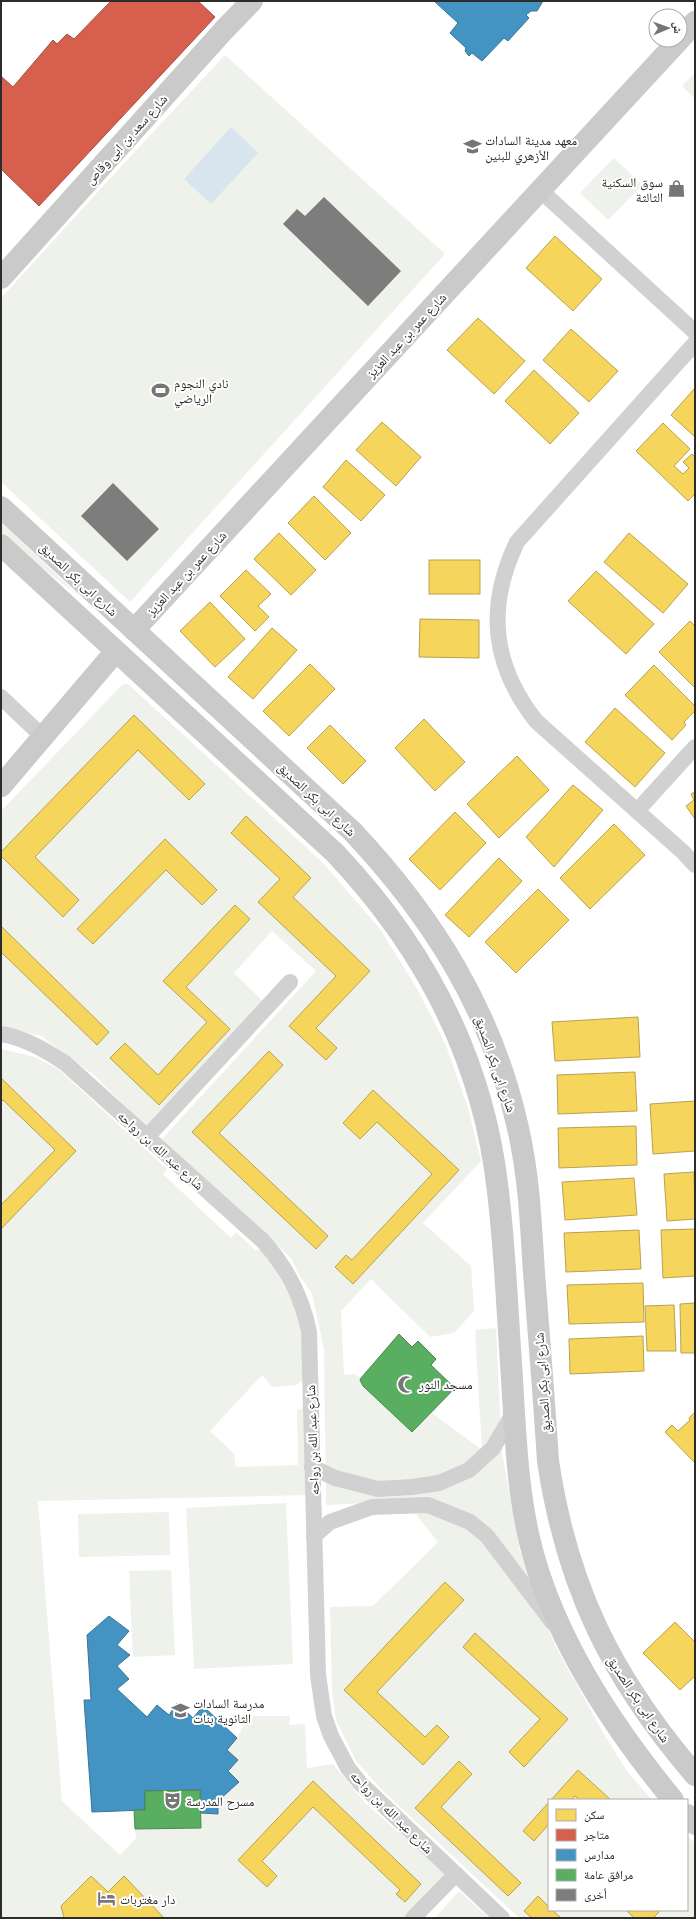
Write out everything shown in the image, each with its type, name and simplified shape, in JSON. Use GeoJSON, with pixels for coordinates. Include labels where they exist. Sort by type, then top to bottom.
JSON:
{"type":"FeatureCollection","features":[{"type":"Feature","properties":{"kind":"main road","name":"شارع سعد بن ابى وقاص"},"geometry":{"type":"LineString","coordinates":[[1,278],[252,1]]}},
{"type":"Feature","properties":{"kind":"main road","name":"شارع عمر بن عبد العزيز"},"geometry":{"type":"LineString","coordinates":[[688,29],[695,22]]}},
{"type":"Feature","properties":{"kind":"main road","name":"شارع عمر بن عبد العزيز"},"geometry":{"type":"LineString","coordinates":[[134,630],[671,48]]}},
{"type":"Feature","properties":{"kind":"main road","name":"شارع ابى بكر الصديق"},"geometry":{"type":"LineString","coordinates":[[1,507],[352,831],[382,862],[409,895],[434,930],[456,967],[487,1032],[507,1086],[518,1127],[526,1170],[531,1212],[548,1461],[554,1497],[568,1554],[589,1612],[619,1672],[658,1730],[695,1775]]}},
{"type":"Feature","properties":{"kind":"main road","name":"شارع ابى بكر الصديق"},"geometry":{"type":"LineString","coordinates":[[1,545],[335,853],[359,878],[386,911],[419,959],[450,1017],[473,1078],[484,1116],[496,1180],[500,1216],[519,1475],[529,1540],[549,1601],[571,1646],[612,1718],[630,1746],[672,1799]]}},
{"type":"Feature","properties":{"kind":"main road"},"geometry":{"type":"LineString","coordinates":[[27,569],[45,547]]}},
{"type":"Feature","properties":{"kind":"main road"},"geometry":{"type":"LineString","coordinates":[[1,786],[116,651]]}},
{"type":"Feature","properties":{"kind":"main road"},"geometry":{"type":"LineString","coordinates":[[359,878],[382,862]]}},
{"type":"Feature","properties":{"kind":"main road"},"geometry":{"type":"LineString","coordinates":[[500,1216],[531,1212]]}},
{"type":"Feature","properties":{"kind":"main road"},"geometry":{"type":"LineString","coordinates":[[688,1816],[695,1824]]}},
{"type":"Feature","properties":{"kind":"street"},"geometry":{"type":"LineString","coordinates":[[540,190],[695,332]]}},
{"type":"Feature","properties":{"kind":"street"},"geometry":{"type":"LineString","coordinates":[[695,343],[516,542],[508,562],[498,603],[497,624],[503,659],[512,686],[536,721],[695,865]]}},
{"type":"Feature","properties":{"kind":"street"},"geometry":{"type":"LineString","coordinates":[[1,697],[43,737]]}},
{"type":"Feature","properties":{"kind":"street"},"geometry":{"type":"LineString","coordinates":[[637,811],[695,747]]}},
{"type":"Feature","properties":{"kind":"street"},"geometry":{"type":"LineString","coordinates":[[147,1137],[290,982]]}},
{"type":"Feature","properties":{"kind":"street","name":"شارع عبد الله بن رواحه"},"geometry":{"type":"LineString","coordinates":[[1,1034],[39,1046],[65,1063],[263,1241],[274,1253],[292,1280],[301,1302],[308,1332],[320,1696],[331,1736],[339,1753],[360,1783],[502,1918]]}},
{"type":"Feature","properties":{"kind":"street"},"geometry":{"type":"LineString","coordinates":[[312,1467],[335,1478],[378,1489],[439,1483],[469,1470],[493,1448],[514,1412]]}},
{"type":"Feature","properties":{"kind":"street"},"geometry":{"type":"LineString","coordinates":[[314,1536],[330,1522],[372,1507],[428,1505],[470,1522],[487,1536],[571,1646]]}},
{"type":"Feature","properties":{"kind":"street"},"geometry":{"type":"LineString","coordinates":[[413,1918],[456,1874]]}},
{"type":"Feature","properties":{"kind":"shaded area","name":"نادي النجوم الرياضي"},"geometry":{"type":"Polygon","coordinates":[[[225,55],[445,254],[130,602],[1,482],[1,298],[225,55]]]}},
{"type":"Feature","properties":{"kind":"shaded area"},"geometry":{"type":"Polygon","coordinates":[[[695,73],[695,99],[682,86],[695,73]]]}},
{"type":"Feature","properties":{"kind":"shaded area"},"geometry":{"type":"Polygon","coordinates":[[[231,127],[258,153],[211,204],[184,179],[231,127]]]}},
{"type":"Feature","properties":{"kind":"shaded area"},"geometry":{"type":"Polygon","coordinates":[[[614,158],[642,185],[608,220],[580,193],[614,158]]]}},
{"type":"Feature","properties":{"kind":"shaded area"},"geometry":{"type":"Polygon","coordinates":[[[1,522],[80,597],[32,560],[1,532],[1,522]]]}},
{"type":"Feature","properties":{"kind":"shaded area"},"geometry":{"type":"Polygon","coordinates":[[[123,684],[128,684],[322,862],[380,929],[416,987],[445,1043],[468,1108],[481,1161],[423,1223],[471,1266],[474,1311],[454,1333],[430,1337],[371,1279],[341,1311],[344,1375],[354,1374],[361,1378],[363,1386],[412,1432],[432,1413],[482,1450],[475,1330],[496,1328],[502,1452],[520,1551],[539,1608],[557,1649],[604,1734],[627,1771],[651,1799],[548,1799],[548,1911],[688,1911],[688,1837],[695,1843],[695,1918],[519,1918],[381,1789],[356,1761],[336,1720],[332,1691],[330,1607],[373,1606],[438,1542],[417,1516],[416,1501],[326,1505],[324,1349],[312,1294],[300,1276],[291,1258],[161,1140],[316,971],[272,931],[234,973],[266,1004],[150,1131],[94,1075],[41,1036],[1,1026],[1,811],[123,684]]]}},
{"type":"Feature","properties":{"kind":"shaded area"},"geometry":{"type":"Polygon","coordinates":[[[1,1049],[35,1057],[58,1069],[167,1169],[163,1174],[231,1238],[236,1232],[255,1250],[269,1248],[280,1279],[293,1301],[298,1317],[307,1378],[296,1385],[272,1387],[262,1375],[210,1431],[234,1454],[236,1467],[298,1465],[297,1410],[304,1408],[309,1495],[38,1501],[62,1801],[120,1855],[136,1838],[135,1829],[201,1828],[201,1813],[218,1814],[218,1801],[239,1782],[228,1771],[238,1760],[227,1750],[237,1738],[249,1716],[290,1716],[289,1725],[305,1724],[307,1768],[333,1764],[366,1804],[447,1874],[407,1918],[1,1918],[1,1049]]]}},
{"type":"Feature","properties":{"kind":"shaded area"},"geometry":{"type":"Polygon","coordinates":[[[286,1503],[293,1664],[194,1669],[186,1508],[286,1503]]]}},
{"type":"Feature","properties":{"kind":"shaded area"},"geometry":{"type":"Polygon","coordinates":[[[169,1512],[170,1555],[79,1557],[78,1514],[169,1512]]]}},
{"type":"Feature","properties":{"kind":"shaded area"},"geometry":{"type":"Polygon","coordinates":[[[171,1570],[175,1655],[133,1657],[129,1571],[171,1570]]]}},
{"type":"Feature","properties":{"kind":"shaded area"},"geometry":{"type":"Polygon","coordinates":[[[459,1891],[489,1918],[435,1918],[459,1891]]]}},
{"type":"Feature","properties":{"kind":"building: سكن"},"geometry":{"type":"Polygon","coordinates":[[[555,236],[602,279],[573,311],[526,268],[555,236]]]}},
{"type":"Feature","properties":{"kind":"building: سكن"},"geometry":{"type":"Polygon","coordinates":[[[478,318],[525,361],[494,394],[447,350],[478,318]]]}},
{"type":"Feature","properties":{"kind":"building: سكن"},"geometry":{"type":"Polygon","coordinates":[[[571,329],[618,371],[589,402],[543,360],[571,329]]]}},
{"type":"Feature","properties":{"kind":"building: سكن"},"geometry":{"type":"Polygon","coordinates":[[[534,370],[579,413],[550,444],[505,401],[534,370]]]}},
{"type":"Feature","properties":{"kind":"building: سكن"},"geometry":{"type":"Polygon","coordinates":[[[695,388],[695,437],[671,415],[695,388]]]}},
{"type":"Feature","properties":{"kind":"building: سكن"},"geometry":{"type":"Polygon","coordinates":[[[382,422],[421,457],[396,486],[356,450],[382,422]]]}},
{"type":"Feature","properties":{"kind":"building: سكن"},"geometry":{"type":"Polygon","coordinates":[[[663,423],[690,449],[674,466],[683,474],[689,468],[683,462],[692,454],[695,457],[695,494],[688,501],[636,451],[663,423]]]}},
{"type":"Feature","properties":{"kind":"building: سكن"},"geometry":{"type":"Polygon","coordinates":[[[346,460],[385,495],[361,521],[323,487],[346,460]]]}},
{"type":"Feature","properties":{"kind":"building: سكن"},"geometry":{"type":"Polygon","coordinates":[[[314,496],[351,533],[325,560],[288,523],[314,496]]]}},
{"type":"Feature","properties":{"kind":"building: سكن"},"geometry":{"type":"Polygon","coordinates":[[[279,533],[316,570],[291,595],[254,559],[279,533]]]}},
{"type":"Feature","properties":{"kind":"building: سكن"},"geometry":{"type":"Polygon","coordinates":[[[629,533],[688,584],[663,613],[604,562],[629,533]]]}},
{"type":"Feature","properties":{"kind":"building: سكن"},"geometry":{"type":"Polygon","coordinates":[[[429,560],[480,560],[480,594],[429,594],[429,560]]]}},
{"type":"Feature","properties":{"kind":"building: سكن"},"geometry":{"type":"Polygon","coordinates":[[[246,570],[271,594],[258,606],[269,617],[255,631],[220,596],[246,570]]]}},
{"type":"Feature","properties":{"kind":"building: سكن"},"geometry":{"type":"Polygon","coordinates":[[[596,571],[654,624],[626,654],[568,601],[596,571]]]}},
{"type":"Feature","properties":{"kind":"building: سكن"},"geometry":{"type":"Polygon","coordinates":[[[210,602],[245,639],[215,667],[180,631],[210,602]]]}},
{"type":"Feature","properties":{"kind":"building: سكن"},"geometry":{"type":"Polygon","coordinates":[[[420,619],[479,620],[479,658],[419,657],[420,619]]]}},
{"type":"Feature","properties":{"kind":"building: سكن"},"geometry":{"type":"Polygon","coordinates":[[[690,621],[695,626],[695,688],[659,652],[690,621]]]}},
{"type":"Feature","properties":{"kind":"building: سكن"},"geometry":{"type":"Polygon","coordinates":[[[272,628],[297,650],[253,699],[228,677],[272,628]]]}},
{"type":"Feature","properties":{"kind":"building: سكن"},"geometry":{"type":"Polygon","coordinates":[[[310,664],[335,689],[289,736],[263,711],[310,664]]]}},
{"type":"Feature","properties":{"kind":"building: سكن"},"geometry":{"type":"Polygon","coordinates":[[[654,665],[695,706],[695,711],[684,722],[686,725],[672,740],[625,695],[654,665]]]}},
{"type":"Feature","properties":{"kind":"building: سكن"},"geometry":{"type":"Polygon","coordinates":[[[615,708],[665,753],[635,787],[585,742],[615,708]]]}},
{"type":"Feature","properties":{"kind":"building: سكن"},"geometry":{"type":"Polygon","coordinates":[[[134,715],[205,784],[189,800],[138,750],[35,857],[79,900],[63,917],[1,856],[1,852],[134,715]]]}},
{"type":"Feature","properties":{"kind":"building: سكن"},"geometry":{"type":"Polygon","coordinates":[[[424,719],[465,762],[435,791],[395,748],[424,719]]]}},
{"type":"Feature","properties":{"kind":"building: سكن"},"geometry":{"type":"Polygon","coordinates":[[[330,725],[366,761],[343,784],[307,748],[330,725]]]}},
{"type":"Feature","properties":{"kind":"building: سكن"},"geometry":{"type":"Polygon","coordinates":[[[517,756],[549,790],[499,838],[467,804],[517,756]]]}},
{"type":"Feature","properties":{"kind":"building: سكن"},"geometry":{"type":"Polygon","coordinates":[[[573,785],[603,810],[554,867],[526,837],[573,785]]]}},
{"type":"Feature","properties":{"kind":"building: سكن"},"geometry":{"type":"Polygon","coordinates":[[[695,792],[695,819],[686,806],[694,800],[691,794],[695,792]]]}},
{"type":"Feature","properties":{"kind":"building: سكن"},"geometry":{"type":"Polygon","coordinates":[[[455,812],[486,843],[440,890],[409,859],[455,812]]]}},
{"type":"Feature","properties":{"kind":"building: سكن"},"geometry":{"type":"Polygon","coordinates":[[[246,816],[311,878],[293,897],[370,971],[316,1028],[337,1048],[326,1060],[289,1026],[336,976],[258,902],[280,879],[231,833],[246,816]]]}},
{"type":"Feature","properties":{"kind":"building: سكن"},"geometry":{"type":"Polygon","coordinates":[[[614,824],[645,855],[590,909],[560,878],[614,824]]]}},
{"type":"Feature","properties":{"kind":"building: سكن"},"geometry":{"type":"Polygon","coordinates":[[[165,839],[217,890],[202,905],[166,870],[93,944],[77,929],[165,839]]]}},
{"type":"Feature","properties":{"kind":"building: سكن"},"geometry":{"type":"Polygon","coordinates":[[[499,858],[522,881],[469,937],[445,915],[499,858]]]}},
{"type":"Feature","properties":{"kind":"building: سكن"},"geometry":{"type":"Polygon","coordinates":[[[538,889],[569,920],[516,973],[485,942],[538,889]]]}},
{"type":"Feature","properties":{"kind":"building: سكن"},"geometry":{"type":"Polygon","coordinates":[[[235,905],[250,919],[186,987],[230,1029],[159,1105],[110,1058],[125,1043],[158,1075],[207,1022],[163,981],[235,905]]]}},
{"type":"Feature","properties":{"kind":"building: سكن"},"geometry":{"type":"Polygon","coordinates":[[[1,926],[109,1032],[97,1045],[1,952],[1,926]]]}},
{"type":"Feature","properties":{"kind":"building: سكن"},"geometry":{"type":"Polygon","coordinates":[[[638,1017],[640,1057],[555,1061],[552,1022],[638,1017]]]}},
{"type":"Feature","properties":{"kind":"building: سكن"},"geometry":{"type":"Polygon","coordinates":[[[269,1051],[283,1065],[219,1133],[328,1236],[316,1249],[192,1132],[269,1051]]]}},
{"type":"Feature","properties":{"kind":"building: سكن"},"geometry":{"type":"Polygon","coordinates":[[[635,1072],[637,1111],[558,1114],[557,1075],[635,1072]]]}},
{"type":"Feature","properties":{"kind":"building: سكن"},"geometry":{"type":"Polygon","coordinates":[[[1,1078],[76,1151],[1,1229],[1,1205],[55,1150],[3,1100],[1,1102],[1,1078]]]}},
{"type":"Feature","properties":{"kind":"building: سكن"},"geometry":{"type":"Polygon","coordinates":[[[373,1090],[459,1170],[353,1284],[335,1267],[346,1255],[352,1260],[432,1174],[377,1122],[360,1139],[343,1123],[373,1090]]]}},
{"type":"Feature","properties":{"kind":"building: سكن"},"geometry":{"type":"Polygon","coordinates":[[[695,1101],[695,1151],[653,1154],[650,1104],[695,1101]]]}},
{"type":"Feature","properties":{"kind":"building: سكن"},"geometry":{"type":"Polygon","coordinates":[[[636,1126],[637,1165],[559,1168],[558,1128],[636,1126]]]}},
{"type":"Feature","properties":{"kind":"building: سكن"},"geometry":{"type":"Polygon","coordinates":[[[694,1172],[695,1219],[667,1221],[664,1174],[694,1172]]]}},
{"type":"Feature","properties":{"kind":"building: سكن"},"geometry":{"type":"Polygon","coordinates":[[[634,1178],[637,1215],[565,1220],[562,1182],[634,1178]]]}},
{"type":"Feature","properties":{"kind":"building: سكن"},"geometry":{"type":"Polygon","coordinates":[[[695,1229],[695,1276],[663,1278],[661,1230],[695,1229]]]}},
{"type":"Feature","properties":{"kind":"building: سكن"},"geometry":{"type":"Polygon","coordinates":[[[639,1230],[641,1269],[566,1272],[564,1233],[639,1230]]]}},
{"type":"Feature","properties":{"kind":"building: سكن"},"geometry":{"type":"Polygon","coordinates":[[[643,1283],[644,1322],[569,1324],[567,1285],[643,1283]]]}},
{"type":"Feature","properties":{"kind":"building: سكن"},"geometry":{"type":"Polygon","coordinates":[[[695,1303],[695,1353],[681,1353],[680,1304],[695,1303]]]}},
{"type":"Feature","properties":{"kind":"building: سكن"},"geometry":{"type":"Polygon","coordinates":[[[674,1305],[676,1351],[647,1351],[645,1306],[674,1305]]]}},
{"type":"Feature","properties":{"kind":"building: سكن"},"geometry":{"type":"Polygon","coordinates":[[[643,1336],[644,1371],[570,1374],[569,1339],[643,1336]]]}},
{"type":"Feature","properties":{"kind":"building: سكن"},"geometry":{"type":"Polygon","coordinates":[[[695,1412],[695,1463],[665,1432],[672,1425],[678,1431],[690,1420],[689,1418],[695,1412]]]}},
{"type":"Feature","properties":{"kind":"building: سكن"},"geometry":{"type":"Polygon","coordinates":[[[445,1582],[464,1600],[377,1692],[425,1737],[437,1725],[449,1737],[423,1765],[344,1690],[445,1582]]]}},
{"type":"Feature","properties":{"kind":"building: سكن"},"geometry":{"type":"Polygon","coordinates":[[[675,1622],[695,1642],[695,1676],[680,1690],[643,1653],[675,1622]]]}},
{"type":"Feature","properties":{"kind":"building: سكن"},"geometry":{"type":"Polygon","coordinates":[[[475,1633],[568,1719],[524,1767],[509,1752],[540,1719],[463,1647],[475,1633]]]}},
{"type":"Feature","properties":{"kind":"building: سكن"},"geometry":{"type":"Polygon","coordinates":[[[459,1761],[472,1774],[441,1807],[521,1883],[508,1896],[415,1808],[459,1761]]]}},
{"type":"Feature","properties":{"kind":"building: سكن"},"geometry":{"type":"Polygon","coordinates":[[[578,1770],[610,1799],[579,1799],[575,1796],[572,1799],[552,1799],[578,1770]]]}},
{"type":"Feature","properties":{"kind":"building: سكن"},"geometry":{"type":"Polygon","coordinates":[[[313,1781],[421,1884],[405,1902],[396,1894],[400,1890],[313,1807],[262,1861],[277,1876],[267,1887],[238,1860],[313,1781]]]}},
{"type":"Feature","properties":{"kind":"building: سكن"},"geometry":{"type":"Polygon","coordinates":[[[548,1803],[548,1825],[534,1841],[523,1831],[548,1803]]]}},
{"type":"Feature","properties":{"kind":"building: سكن","name":"دار مغتربات"},"geometry":{"type":"Polygon","coordinates":[[[91,1876],[108,1892],[124,1876],[164,1918],[64,1918],[61,1906],[91,1876]]]}},
{"type":"Feature","properties":{"kind":"building: سكن"},"geometry":{"type":"Polygon","coordinates":[[[538,1896],[548,1906],[548,1911],[553,1911],[561,1918],[532,1918],[524,1911],[538,1896]]]}},
{"type":"Feature","properties":{"kind":"building: سكن"},"geometry":{"type":"Polygon","coordinates":[[[627,1911],[660,1911],[653,1918],[634,1918],[627,1911]]]}},
{"type":"Feature","properties":{"kind":"building: متاجر"},"geometry":{"type":"Polygon","coordinates":[[[111,1],[198,1],[215,17],[39,206],[1,169],[1,79],[2,77],[13,87],[53,40],[57,44],[67,34],[74,39],[111,1]]]}},
{"type":"Feature","properties":{"kind":"building: مدارس"},"geometry":{"type":"Polygon","coordinates":[[[434,1],[543,1],[537,11],[531,11],[526,15],[529,18],[508,41],[504,38],[482,61],[472,53],[469,56],[465,51],[466,48],[450,33],[458,23],[434,1]]]}},
{"type":"Feature","properties":{"kind":"building: مدارس"},"geometry":{"type":"Polygon","coordinates":[[[109,1616],[129,1631],[117,1645],[130,1655],[117,1666],[129,1679],[117,1689],[147,1717],[157,1705],[169,1715],[177,1703],[193,1718],[203,1706],[237,1738],[227,1750],[238,1760],[228,1771],[239,1782],[218,1801],[218,1814],[201,1813],[200,1790],[145,1791],[145,1810],[92,1812],[84,1700],[91,1700],[87,1635],[109,1616]]]}},
{"type":"Feature","properties":{"kind":"building: مرافق عامة","name":"مسجد النور"},"geometry":{"type":"Polygon","coordinates":[[[399,1334],[412,1347],[418,1341],[436,1359],[431,1365],[455,1388],[412,1432],[363,1386],[360,1380],[399,1334]]]}},
{"type":"Feature","properties":{"kind":"building: مرافق عامة","name":"مسرح المدرسة"},"geometry":{"type":"Polygon","coordinates":[[[200,1790],[201,1828],[135,1829],[134,1810],[145,1810],[145,1791],[200,1790]]]}},
{"type":"Feature","properties":{"kind":"building: أخرى"},"geometry":{"type":"Polygon","coordinates":[[[324,197],[401,271],[368,306],[283,224],[297,209],[305,216],[324,197]]]}},
{"type":"Feature","properties":{"kind":"building: أخرى"},"geometry":{"type":"Polygon","coordinates":[[[113,483],[159,529],[127,561],[81,516],[113,483]]]}},
{"type":"Feature","properties":{"kind":"place","name":"معهد مدينة السادات الأزهري للبنين"},"geometry":{"type":"Point","coordinates":[472,147]}},
{"type":"Feature","properties":{"kind":"place","name":"سوق السكنية الثالثة"},"geometry":{"type":"Point","coordinates":[676,189]}},
{"type":"Feature","properties":{"kind":"place","name":"نادي النجوم الرياضي"},"geometry":{"type":"Point","coordinates":[161,390]}},
{"type":"Feature","properties":{"kind":"place","name":"مسجد النور"},"geometry":{"type":"Point","coordinates":[406,1384]}},
{"type":"Feature","properties":{"kind":"place","name":"مدرسة السادات الثانوية بنات"},"geometry":{"type":"Point","coordinates":[180,1710]}},
{"type":"Feature","properties":{"kind":"place","name":"مسرح المدرسة"},"geometry":{"type":"Point","coordinates":[173,1801]}},
{"type":"Feature","properties":{"kind":"place","name":"دار مغتربات"},"geometry":{"type":"Point","coordinates":[107,1899]}}]}
